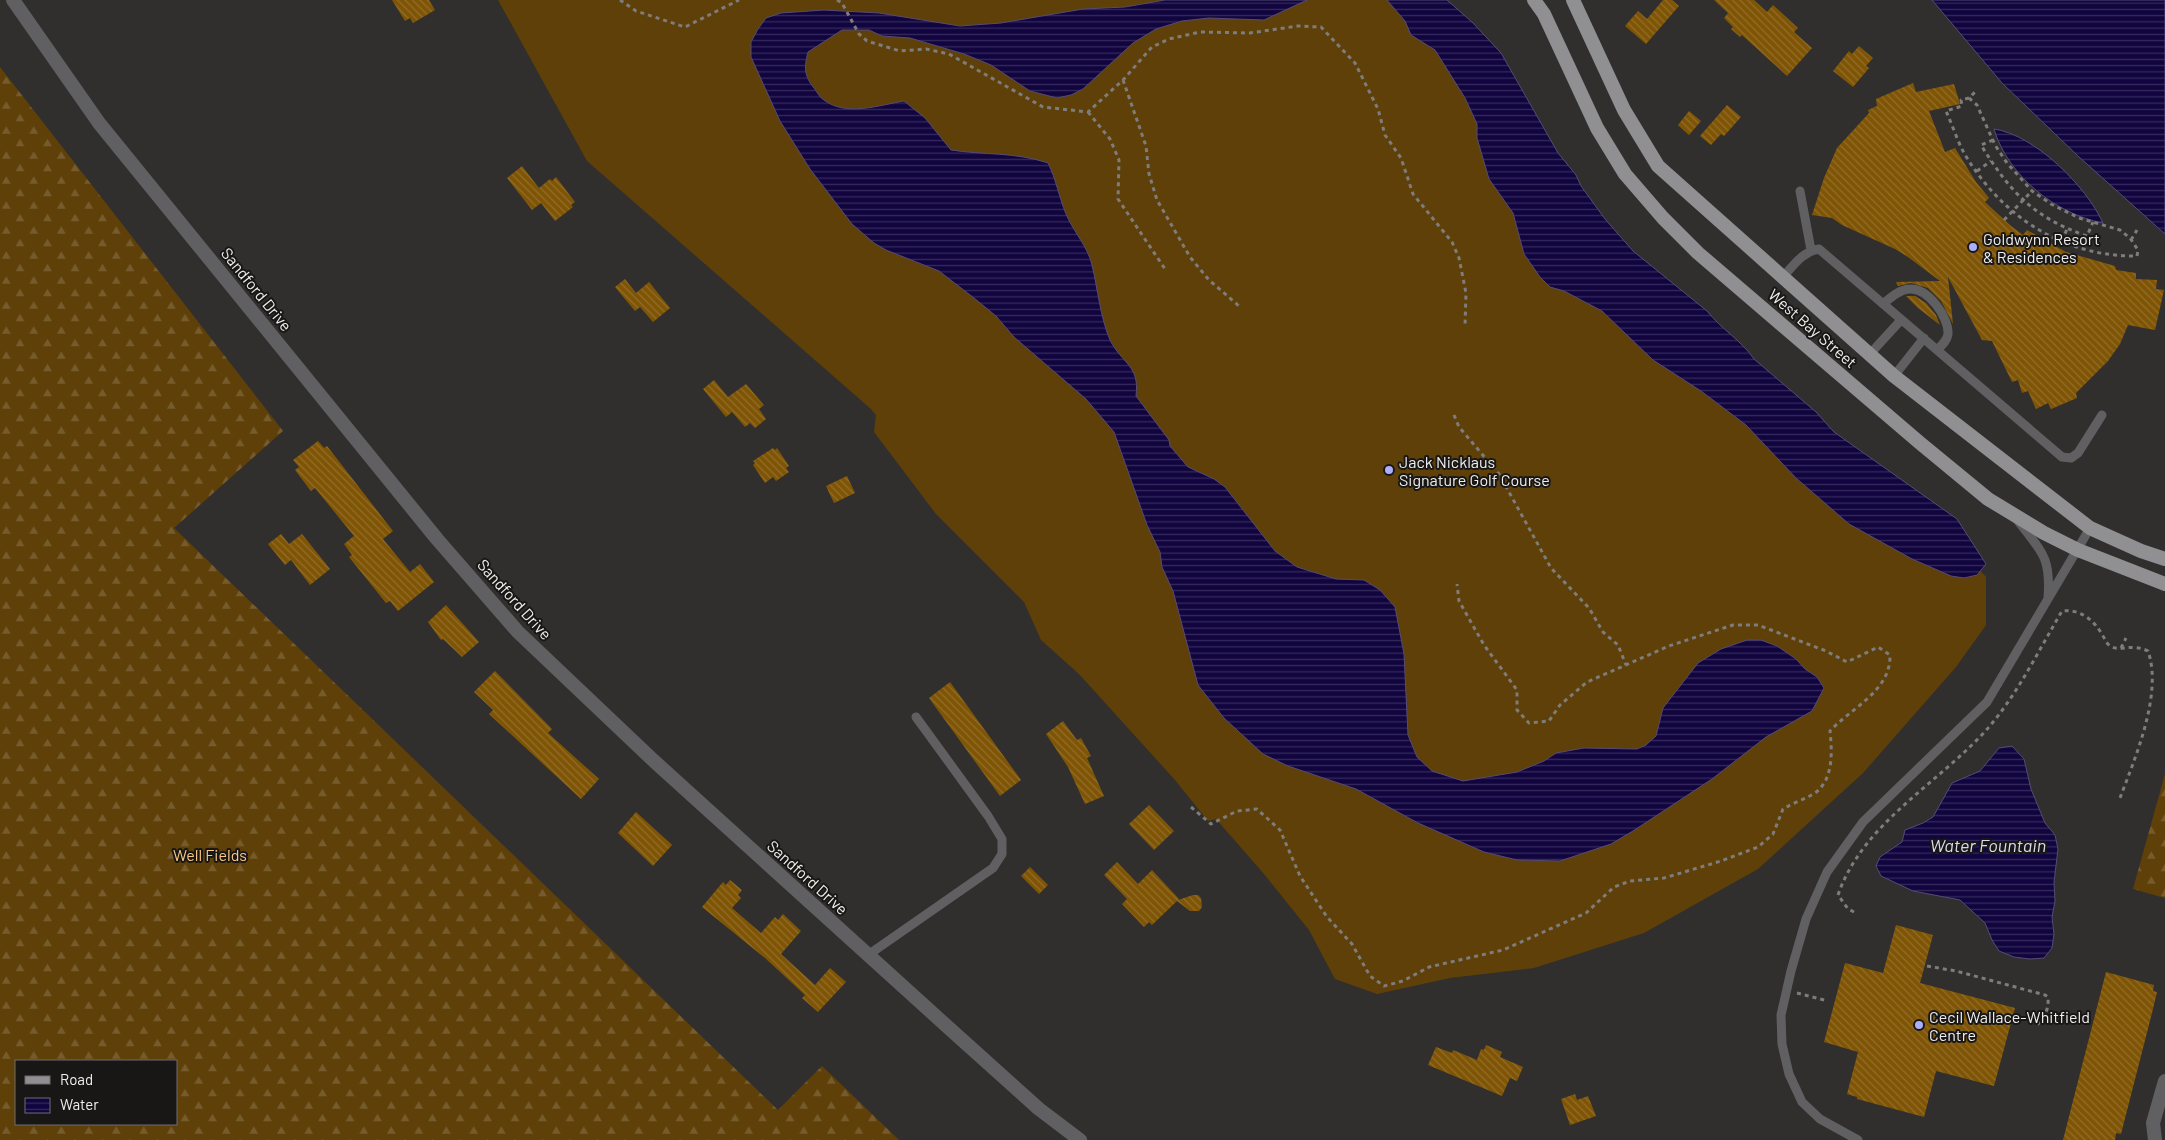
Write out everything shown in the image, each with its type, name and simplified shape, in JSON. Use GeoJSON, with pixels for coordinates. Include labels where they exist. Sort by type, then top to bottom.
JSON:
{"type":"FeatureCollection","features":[{"type":"Feature","properties":{"kind":"main road","name":"West Bay Street"},"geometry":{"type":"LineString","coordinates":[[1534,0],[1544,14],[1602,135],[1625,174],[1663,218],[1698,253],[1920,444],[1988,499],[2044,533],[2078,550],[2165,584]]}},
{"type":"Feature","properties":{"kind":"main road","name":"West Bay Street"},"geometry":{"type":"LineString","coordinates":[[1573,0],[1624,110],[1658,166],[1894,376],[2090,528],[2141,551],[2165,559]]}},
{"type":"Feature","properties":{"kind":"street","name":"Sandford Drive"},"geometry":{"type":"LineString","coordinates":[[13,0],[99,123],[437,538],[518,632],[654,761],[868,955],[1039,1108],[1080,1140]]}},
{"type":"Feature","properties":{"kind":"street"},"geometry":{"type":"LineString","coordinates":[[2154,1140],[2153,1123],[2165,1080]]}},
{"type":"Feature","properties":{"kind":"lane"},"geometry":{"type":"LineString","coordinates":[[1800,191],[1811,250]]}},
{"type":"Feature","properties":{"kind":"lane"},"geometry":{"type":"LineString","coordinates":[[1782,278],[1811,250],[1819,249],[2062,457],[2071,458],[2078,453],[2102,415]]}},
{"type":"Feature","properties":{"kind":"lane"},"geometry":{"type":"LineString","coordinates":[[1883,304],[1894,295],[1910,289],[1920,291],[1931,300],[1945,316],[1948,333],[1944,343],[1937,350]]}},
{"type":"Feature","properties":{"kind":"lane"},"geometry":{"type":"LineString","coordinates":[[1869,355],[1901,320]]}},
{"type":"Feature","properties":{"kind":"lane"},"geometry":{"type":"LineString","coordinates":[[1894,376],[1924,338]]}},
{"type":"Feature","properties":{"kind":"lane"},"geometry":{"type":"LineString","coordinates":[[2013,514],[2043,554],[2048,567],[2047,601]]}},
{"type":"Feature","properties":{"kind":"lane"},"geometry":{"type":"LineString","coordinates":[[1858,1140],[1820,1119],[1802,1102],[1789,1074],[1782,1044],[1781,1015],[1806,919],[1826,872],[1863,822],[1988,702],[2090,528]]}},
{"type":"Feature","properties":{"kind":"lane"},"geometry":{"type":"LineString","coordinates":[[868,955],[993,868],[1002,854],[1002,839],[988,816],[916,717]]}},
{"type":"Feature","properties":{"kind":"path"},"geometry":{"type":"LineString","coordinates":[[620,0],[636,11],[685,27],[739,0]]}},
{"type":"Feature","properties":{"kind":"path"},"geometry":{"type":"LineString","coordinates":[[837,0],[842,3],[859,34],[866,41],[900,50],[926,49],[949,54],[1043,108],[1088,112],[1110,139],[1119,160],[1118,199],[1165,269]]}},
{"type":"Feature","properties":{"kind":"path"},"geometry":{"type":"LineString","coordinates":[[1088,112],[1123,80],[1152,48],[1169,39],[1200,32],[1250,33],[1298,26],[1321,28],[1355,63],[1378,110],[1385,135],[1401,158],[1413,194],[1452,242],[1459,258],[1466,293],[1465,326]]}},
{"type":"Feature","properties":{"kind":"path"},"geometry":{"type":"LineString","coordinates":[[1123,80],[1146,146],[1149,174],[1157,200],[1190,256],[1209,280],[1239,306]]}},
{"type":"Feature","properties":{"kind":"path"},"geometry":{"type":"LineString","coordinates":[[1969,98],[1977,105],[1993,140],[2007,163],[2032,191],[2051,204],[2093,222],[2120,230],[2138,250],[2137,256],[2106,255],[2062,241],[2036,229],[2011,212],[1964,152],[1946,111],[1962,106],[1961,100],[1969,98],[1976,91]]}},
{"type":"Feature","properties":{"kind":"path"},"geometry":{"type":"LineString","coordinates":[[1993,140],[1981,145],[2008,185],[2022,200],[2046,219],[2087,236],[2093,222]]}},
{"type":"Feature","properties":{"kind":"path"},"geometry":{"type":"LineString","coordinates":[[1977,171],[1991,162]]}},
{"type":"Feature","properties":{"kind":"path"},"geometry":{"type":"LineString","coordinates":[[2004,220],[2032,191]]}},
{"type":"Feature","properties":{"kind":"path"},"geometry":{"type":"LineString","coordinates":[[2062,241],[2067,229]]}},
{"type":"Feature","properties":{"kind":"path"},"geometry":{"type":"LineString","coordinates":[[2131,240],[2137,230]]}},
{"type":"Feature","properties":{"kind":"path"},"geometry":{"type":"LineString","coordinates":[[1454,415],[1459,427],[1499,474],[1551,568],[1589,608],[1603,632],[1618,645],[1626,665]]}},
{"type":"Feature","properties":{"kind":"path"},"geometry":{"type":"LineString","coordinates":[[1191,807],[1211,824],[1237,811],[1257,809],[1280,830],[1300,876],[1326,917],[1352,944],[1370,976],[1384,986],[1404,981],[1429,967],[1504,950],[1586,913],[1614,887],[1630,881],[1664,878],[1722,861],[1758,847],[1773,834],[1783,809],[1816,792],[1829,774],[1832,749],[1830,731],[1843,717],[1870,698],[1884,680],[1890,667],[1890,656],[1878,647],[1848,662],[1826,651],[1758,625],[1733,625],[1669,646],[1587,682],[1560,705],[1549,720],[1529,723],[1517,710],[1517,690],[1484,645],[1459,601],[1457,584]]}},
{"type":"Feature","properties":{"kind":"path"},"geometry":{"type":"LineString","coordinates":[[1854,912],[1848,909],[1838,895],[1862,850],[1899,810],[1950,766],[1988,728],[2005,707],[2062,611],[2072,610],[2083,614],[2093,622],[2108,645],[2120,649],[2130,646],[2148,651],[2152,689],[2146,725],[2120,798]]}},
{"type":"Feature","properties":{"kind":"path"},"geometry":{"type":"LineString","coordinates":[[2120,649],[2126,638]]}},
{"type":"Feature","properties":{"kind":"path"},"geometry":{"type":"LineString","coordinates":[[1927,966],[1956,971],[2045,995],[2048,997],[2048,1002],[2044,1019],[2037,1025]]}},
{"type":"Feature","properties":{"kind":"path"},"geometry":{"type":"LineString","coordinates":[[1787,989],[1828,1001]]}},
{"type":"Feature","properties":{"kind":"green space","name":"Jack Nicklaus Signature Golf Course"},"geometry":{"type":"Polygon","coordinates":[[[498,0],[1437,0],[1540,193],[1954,542],[1986,577],[1986,625],[1956,667],[1863,773],[1758,869],[1644,933],[1534,968],[1450,978],[1377,994],[1335,979],[1309,930],[1264,874],[1216,819],[1208,821],[1175,780],[1079,674],[1041,640],[1024,602],[936,514],[874,432],[876,415],[871,409],[587,161],[498,0]]]}},
{"type":"Feature","properties":{"kind":"green space","name":"Well Fields"},"geometry":{"type":"Polygon","coordinates":[[[0,67],[283,431],[174,528],[778,1110],[822,1066],[899,1140],[0,1140],[0,67]]]}},
{"type":"Feature","properties":{"kind":"green space"},"geometry":{"type":"Polygon","coordinates":[[[2165,774],[2165,898],[2133,889],[2165,774]]]}},
{"type":"Feature","properties":{"kind":"water"},"geometry":{"type":"Polygon","coordinates":[[[1165,0],[1307,0],[1264,20],[1209,18],[1182,21],[1156,29],[1133,43],[1083,89],[1071,95],[1057,98],[1030,91],[991,65],[964,54],[910,38],[882,36],[869,30],[842,30],[808,52],[806,71],[808,79],[820,96],[833,105],[842,108],[874,107],[904,101],[925,118],[951,150],[1012,155],[1048,163],[1066,214],[1090,258],[1101,312],[1110,340],[1133,371],[1137,386],[1136,396],[1169,440],[1170,446],[1188,467],[1214,479],[1225,487],[1275,551],[1297,567],[1336,579],[1364,580],[1380,590],[1395,607],[1404,654],[1408,735],[1417,757],[1432,771],[1463,781],[1517,772],[1544,761],[1556,753],[1584,748],[1637,749],[1646,745],[1656,736],[1663,708],[1698,663],[1721,649],[1747,640],[1761,640],[1777,646],[1817,677],[1824,688],[1812,711],[1766,737],[1712,779],[1633,831],[1611,844],[1560,861],[1517,860],[1484,852],[1418,823],[1356,789],[1288,766],[1263,754],[1224,718],[1198,685],[1173,591],[1162,567],[1160,552],[1147,525],[1114,432],[1086,399],[1014,337],[996,316],[974,298],[939,271],[886,250],[874,243],[852,224],[810,169],[780,121],[751,57],[751,42],[758,29],[766,18],[781,13],[824,10],[879,13],[960,26],[1001,23],[1083,9],[1125,7],[1165,0]]]}},
{"type":"Feature","properties":{"kind":"water"},"geometry":{"type":"Polygon","coordinates":[[[1387,0],[1447,0],[1473,23],[1501,53],[1558,153],[1576,175],[1581,186],[1605,219],[1633,251],[1707,311],[1754,359],[1816,412],[1834,432],[1957,519],[1986,564],[1977,575],[1964,578],[1951,576],[1912,559],[1849,524],[1796,478],[1746,425],[1701,391],[1653,360],[1602,311],[1564,291],[1550,287],[1540,277],[1524,254],[1513,213],[1489,179],[1477,138],[1477,124],[1465,98],[1435,50],[1411,35],[1405,21],[1387,0]]]}},
{"type":"Feature","properties":{"kind":"water"},"geometry":{"type":"Polygon","coordinates":[[[1932,0],[2165,0],[2165,234],[2078,156],[2002,83],[1932,0]]]}},
{"type":"Feature","properties":{"kind":"water"},"geometry":{"type":"Polygon","coordinates":[[[1994,129],[2010,133],[2026,141],[2057,164],[2085,194],[2103,223],[2068,211],[2036,190],[2010,162],[1994,129]]]}},
{"type":"Feature","properties":{"kind":"water","name":"Water Fountain"},"geometry":{"type":"Polygon","coordinates":[[[2012,746],[2024,759],[2031,789],[2045,823],[2055,835],[2058,849],[2054,882],[2055,901],[2052,917],[2054,934],[2052,948],[2044,958],[2014,957],[1999,951],[1985,923],[1960,900],[1913,891],[1881,876],[1876,866],[1880,857],[1902,842],[1905,830],[1933,817],[1952,783],[1980,771],[1999,748],[2012,746]]]}},
{"type":"Feature","properties":{"kind":"building"},"geometry":{"type":"Polygon","coordinates":[[[392,0],[429,0],[435,10],[413,23],[410,18],[405,21],[392,0]]]}},
{"type":"Feature","properties":{"kind":"building"},"geometry":{"type":"Polygon","coordinates":[[[1663,0],[1672,0],[1679,6],[1646,44],[1625,26],[1638,11],[1647,19],[1663,0]]]}},
{"type":"Feature","properties":{"kind":"building"},"geometry":{"type":"Polygon","coordinates":[[[1714,0],[1754,0],[1767,12],[1773,5],[1798,28],[1794,32],[1812,48],[1787,76],[1742,35],[1740,37],[1731,29],[1733,27],[1724,18],[1728,13],[1714,0]]]}},
{"type":"Feature","properties":{"kind":"building"},"geometry":{"type":"Polygon","coordinates":[[[1859,46],[1873,58],[1866,66],[1869,68],[1853,87],[1833,71],[1849,51],[1852,54],[1859,46]]]}},
{"type":"Feature","properties":{"kind":"building","name":"Goldwynn Resort & Residences"},"geometry":{"type":"Polygon","coordinates":[[[1913,83],[1916,92],[1954,84],[1960,104],[1929,111],[1945,152],[1955,148],[1976,182],[1989,198],[1985,202],[2011,226],[2023,235],[2027,230],[2066,252],[2115,266],[2116,270],[2136,273],[2136,279],[2157,280],[2156,289],[2164,290],[2155,330],[2128,325],[2120,344],[2108,361],[2076,393],[2077,398],[2051,409],[2048,403],[2036,409],[2028,391],[2022,393],[2018,380],[2012,382],[1992,341],[1982,340],[1948,277],[1953,324],[1941,301],[1928,288],[1911,283],[1898,286],[1896,282],[1940,281],[1895,249],[1842,225],[1832,218],[1812,215],[1824,178],[1837,148],[1869,113],[1868,110],[1877,106],[1876,99],[1913,83]]]}},
{"type":"Feature","properties":{"kind":"building"},"geometry":{"type":"Polygon","coordinates":[[[1727,105],[1741,117],[1724,136],[1721,134],[1711,145],[1700,136],[1727,105]]]}},
{"type":"Feature","properties":{"kind":"building"},"geometry":{"type":"Polygon","coordinates":[[[1689,111],[1701,121],[1689,135],[1678,125],[1689,111]]]}},
{"type":"Feature","properties":{"kind":"building"},"geometry":{"type":"Polygon","coordinates":[[[522,166],[539,188],[550,179],[552,181],[556,177],[575,202],[571,205],[573,207],[555,221],[541,203],[532,210],[507,178],[522,166]]]}},
{"type":"Feature","properties":{"kind":"building"},"geometry":{"type":"Polygon","coordinates":[[[625,279],[636,293],[649,282],[670,308],[653,322],[640,307],[635,311],[615,287],[625,279]]]}},
{"type":"Feature","properties":{"kind":"building"},"geometry":{"type":"Polygon","coordinates":[[[1906,296],[1915,296],[1926,303],[1936,315],[1940,325],[1918,308],[1906,296]]]}},
{"type":"Feature","properties":{"kind":"building"},"geometry":{"type":"Polygon","coordinates":[[[714,380],[728,397],[746,384],[764,405],[759,409],[766,419],[755,428],[750,423],[745,427],[732,412],[726,417],[703,389],[714,380]]]}},
{"type":"Feature","properties":{"kind":"building"},"geometry":{"type":"Polygon","coordinates":[[[318,441],[324,448],[327,446],[393,531],[383,539],[410,572],[420,564],[434,582],[398,611],[390,601],[386,603],[349,557],[352,555],[344,544],[354,536],[315,488],[311,491],[295,470],[299,467],[293,460],[318,441]]]}},
{"type":"Feature","properties":{"kind":"building"},"geometry":{"type":"Polygon","coordinates":[[[773,448],[775,450],[777,448],[789,466],[786,468],[789,472],[776,481],[773,477],[765,483],[753,465],[755,463],[753,461],[773,448]]]}},
{"type":"Feature","properties":{"kind":"building"},"geometry":{"type":"Polygon","coordinates":[[[847,476],[855,493],[834,503],[826,486],[847,476]]]}},
{"type":"Feature","properties":{"kind":"building"},"geometry":{"type":"Polygon","coordinates":[[[281,534],[289,544],[302,534],[330,569],[310,585],[291,560],[285,565],[268,544],[281,534]]]}},
{"type":"Feature","properties":{"kind":"building"},"geometry":{"type":"Polygon","coordinates":[[[446,605],[479,642],[462,657],[443,639],[441,640],[428,622],[446,605]]]}},
{"type":"Feature","properties":{"kind":"building"},"geometry":{"type":"Polygon","coordinates":[[[495,671],[552,729],[548,733],[599,779],[581,799],[489,714],[493,710],[474,692],[495,671]]]}},
{"type":"Feature","properties":{"kind":"building"},"geometry":{"type":"Polygon","coordinates":[[[950,682],[1021,780],[1000,796],[929,698],[950,682]]]}},
{"type":"Feature","properties":{"kind":"building"},"geometry":{"type":"Polygon","coordinates":[[[1063,721],[1077,740],[1081,738],[1091,756],[1087,758],[1104,796],[1085,804],[1068,767],[1046,734],[1063,721]]]}},
{"type":"Feature","properties":{"kind":"building"},"geometry":{"type":"Polygon","coordinates":[[[1149,805],[1174,831],[1154,850],[1129,824],[1149,805]]]}},
{"type":"Feature","properties":{"kind":"building"},"geometry":{"type":"Polygon","coordinates":[[[636,812],[672,845],[653,866],[618,833],[636,812]]]}},
{"type":"Feature","properties":{"kind":"building"},"geometry":{"type":"Polygon","coordinates":[[[1117,862],[1138,884],[1152,870],[1178,900],[1198,895],[1201,898],[1202,907],[1199,911],[1190,911],[1177,901],[1152,925],[1149,922],[1144,927],[1122,904],[1127,899],[1104,875],[1117,862]]]}},
{"type":"Feature","properties":{"kind":"building"},"geometry":{"type":"Polygon","coordinates":[[[1030,867],[1048,885],[1039,894],[1021,876],[1030,867]]]}},
{"type":"Feature","properties":{"kind":"building"},"geometry":{"type":"Polygon","coordinates":[[[730,880],[742,890],[738,895],[741,898],[732,908],[761,933],[775,917],[778,920],[783,914],[801,931],[781,954],[815,985],[830,968],[846,982],[818,1012],[802,998],[805,995],[765,958],[702,907],[723,882],[726,885],[730,880]]]}},
{"type":"Feature","properties":{"kind":"building","name":"Cecil Wallace-Whitfield Centre"},"geometry":{"type":"Polygon","coordinates":[[[1896,925],[1933,935],[1920,983],[2015,1008],[1994,1086],[1936,1071],[1924,1117],[1857,1099],[1857,1097],[1847,1094],[1858,1052],[1824,1042],[1845,963],[1883,973],[1896,925]]]}},
{"type":"Feature","properties":{"kind":"building"},"geometry":{"type":"Polygon","coordinates":[[[2106,972],[2154,985],[2153,991],[2157,992],[2152,1013],[2121,1134],[2116,1133],[2115,1140],[2063,1140],[2106,972]]]}},
{"type":"Feature","properties":{"kind":"building"},"geometry":{"type":"Polygon","coordinates":[[[1486,1045],[1502,1052],[1500,1057],[1523,1067],[1517,1081],[1510,1078],[1502,1096],[1428,1065],[1436,1047],[1452,1053],[1453,1050],[1477,1060],[1481,1049],[1484,1050],[1486,1045]]]}},
{"type":"Feature","properties":{"kind":"building"},"geometry":{"type":"Polygon","coordinates":[[[1575,1094],[1577,1100],[1588,1096],[1596,1116],[1570,1125],[1561,1099],[1575,1094]]]}},
{"type":"Feature","properties":{"kind":"place","name":"Goldwynn Resort & Residences"},"geometry":{"type":"Point","coordinates":[1973,247]}},
{"type":"Feature","properties":{"kind":"place","name":"Jack Nicklaus Signature Golf Course"},"geometry":{"type":"Point","coordinates":[1389,470]}},
{"type":"Feature","properties":{"kind":"place","name":"Cecil Wallace-Whitfield Centre"},"geometry":{"type":"Point","coordinates":[1919,1025]}}]}
